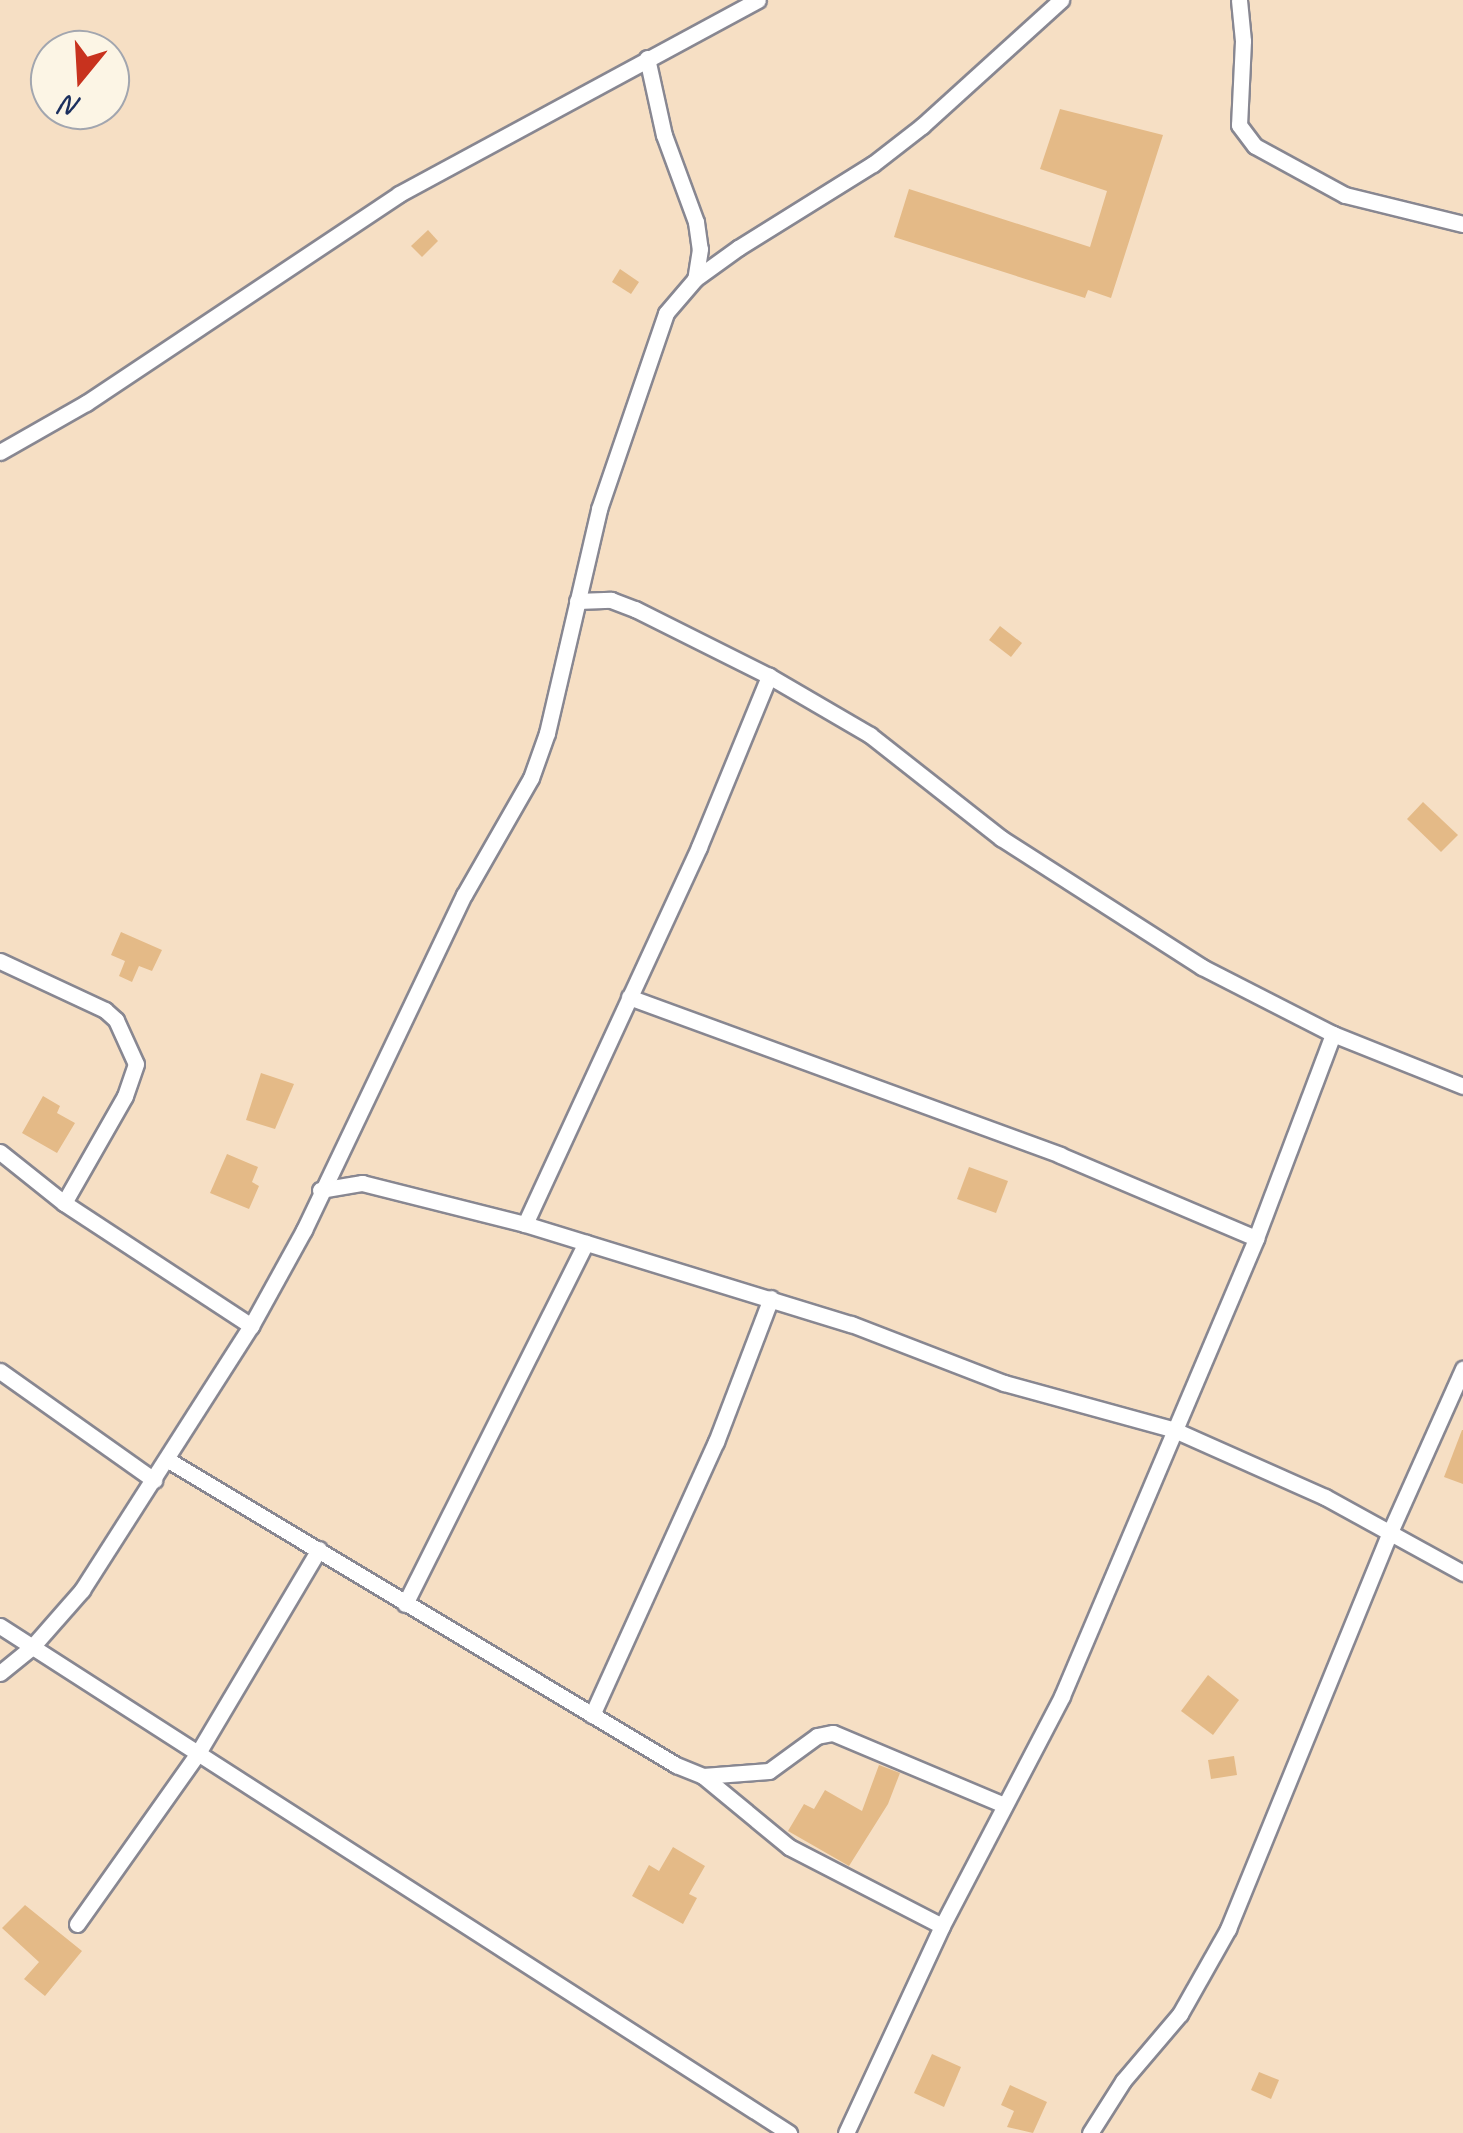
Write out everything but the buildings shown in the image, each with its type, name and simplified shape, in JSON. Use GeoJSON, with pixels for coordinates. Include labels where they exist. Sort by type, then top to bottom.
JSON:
{"type":"FeatureCollection","features":[{"type":"Feature","properties":{"kind":"street"},"geometry":{"type":"LineString","coordinates":[[0,452],[100,394],[398,194],[758,0]]}},
{"type":"Feature","properties":{"kind":"street"},"geometry":{"type":"LineString","coordinates":[[0,1674],[32,1647],[82,1590],[251,1326],[464,895],[530,778],[548,733],[599,508],[666,313],[695,279],[791,211],[873,164],[971,85],[1062,0]]}},
{"type":"Feature","properties":{"kind":"street"},"geometry":{"type":"LineString","coordinates":[[1239,0],[1243,42],[1239,125],[1255,146],[1345,195],[1463,224]]}},
{"type":"Feature","properties":{"kind":"street"},"geometry":{"type":"LineString","coordinates":[[647,58],[664,135],[696,222],[700,249],[695,279]]}},
{"type":"Feature","properties":{"kind":"street"},"geometry":{"type":"LineString","coordinates":[[577,602],[611,600],[635,609],[769,676],[870,735],[1001,838],[1202,966],[1333,1034],[1463,1086]]}},
{"type":"Feature","properties":{"kind":"street"},"geometry":{"type":"LineString","coordinates":[[525,1224],[705,832],[769,676]]}},
{"type":"Feature","properties":{"kind":"street"},"geometry":{"type":"LineString","coordinates":[[0,961],[106,1010],[116,1020],[136,1064],[125,1096],[64,1202]]}},
{"type":"Feature","properties":{"kind":"street"},"geometry":{"type":"LineString","coordinates":[[628,997],[1060,1154],[1256,1238]]}},
{"type":"Feature","properties":{"kind":"street"},"geometry":{"type":"LineString","coordinates":[[846,2133],[942,1926],[1062,1696],[1256,1238],[1333,1034]]}},
{"type":"Feature","properties":{"kind":"street"},"geometry":{"type":"LineString","coordinates":[[0,1152],[64,1202],[251,1326]]}},
{"type":"Feature","properties":{"kind":"street"},"geometry":{"type":"LineString","coordinates":[[320,1190],[362,1183],[525,1224],[772,1298],[972,1372],[1172,1429],[1248,1460],[1463,1573]]}},
{"type":"Feature","properties":{"kind":"street"},"geometry":{"type":"LineString","coordinates":[[405,1604],[586,1243]]}},
{"type":"Feature","properties":{"kind":"street"},"geometry":{"type":"LineString","coordinates":[[592,1715],[716,1442],[772,1298]]}},
{"type":"Feature","properties":{"kind":"street"},"geometry":{"type":"LineString","coordinates":[[1090,2133],[1123,2082],[1180,2014],[1228,1929],[1390,1532],[1463,1368]]}},
{"type":"Feature","properties":{"kind":"street"},"geometry":{"type":"LineString","coordinates":[[0,1371],[154,1480]]}},
{"type":"Feature","properties":{"kind":"street"},"geometry":{"type":"LineString","coordinates":[[168,1460],[592,1715],[702,1776],[764,1831],[789,1847],[942,1926]]}},
{"type":"Feature","properties":{"kind":"street"},"geometry":{"type":"LineString","coordinates":[[77,1924],[198,1753],[319,1549]]}},
{"type":"Feature","properties":{"kind":"street"},"geometry":{"type":"LineString","coordinates":[[0,1626],[539,1977],[789,2133]]}},
{"type":"Feature","properties":{"kind":"street"},"geometry":{"type":"LineString","coordinates":[[702,1776],[769,1771],[817,1736],[833,1733],[1004,1805]]}}]}
